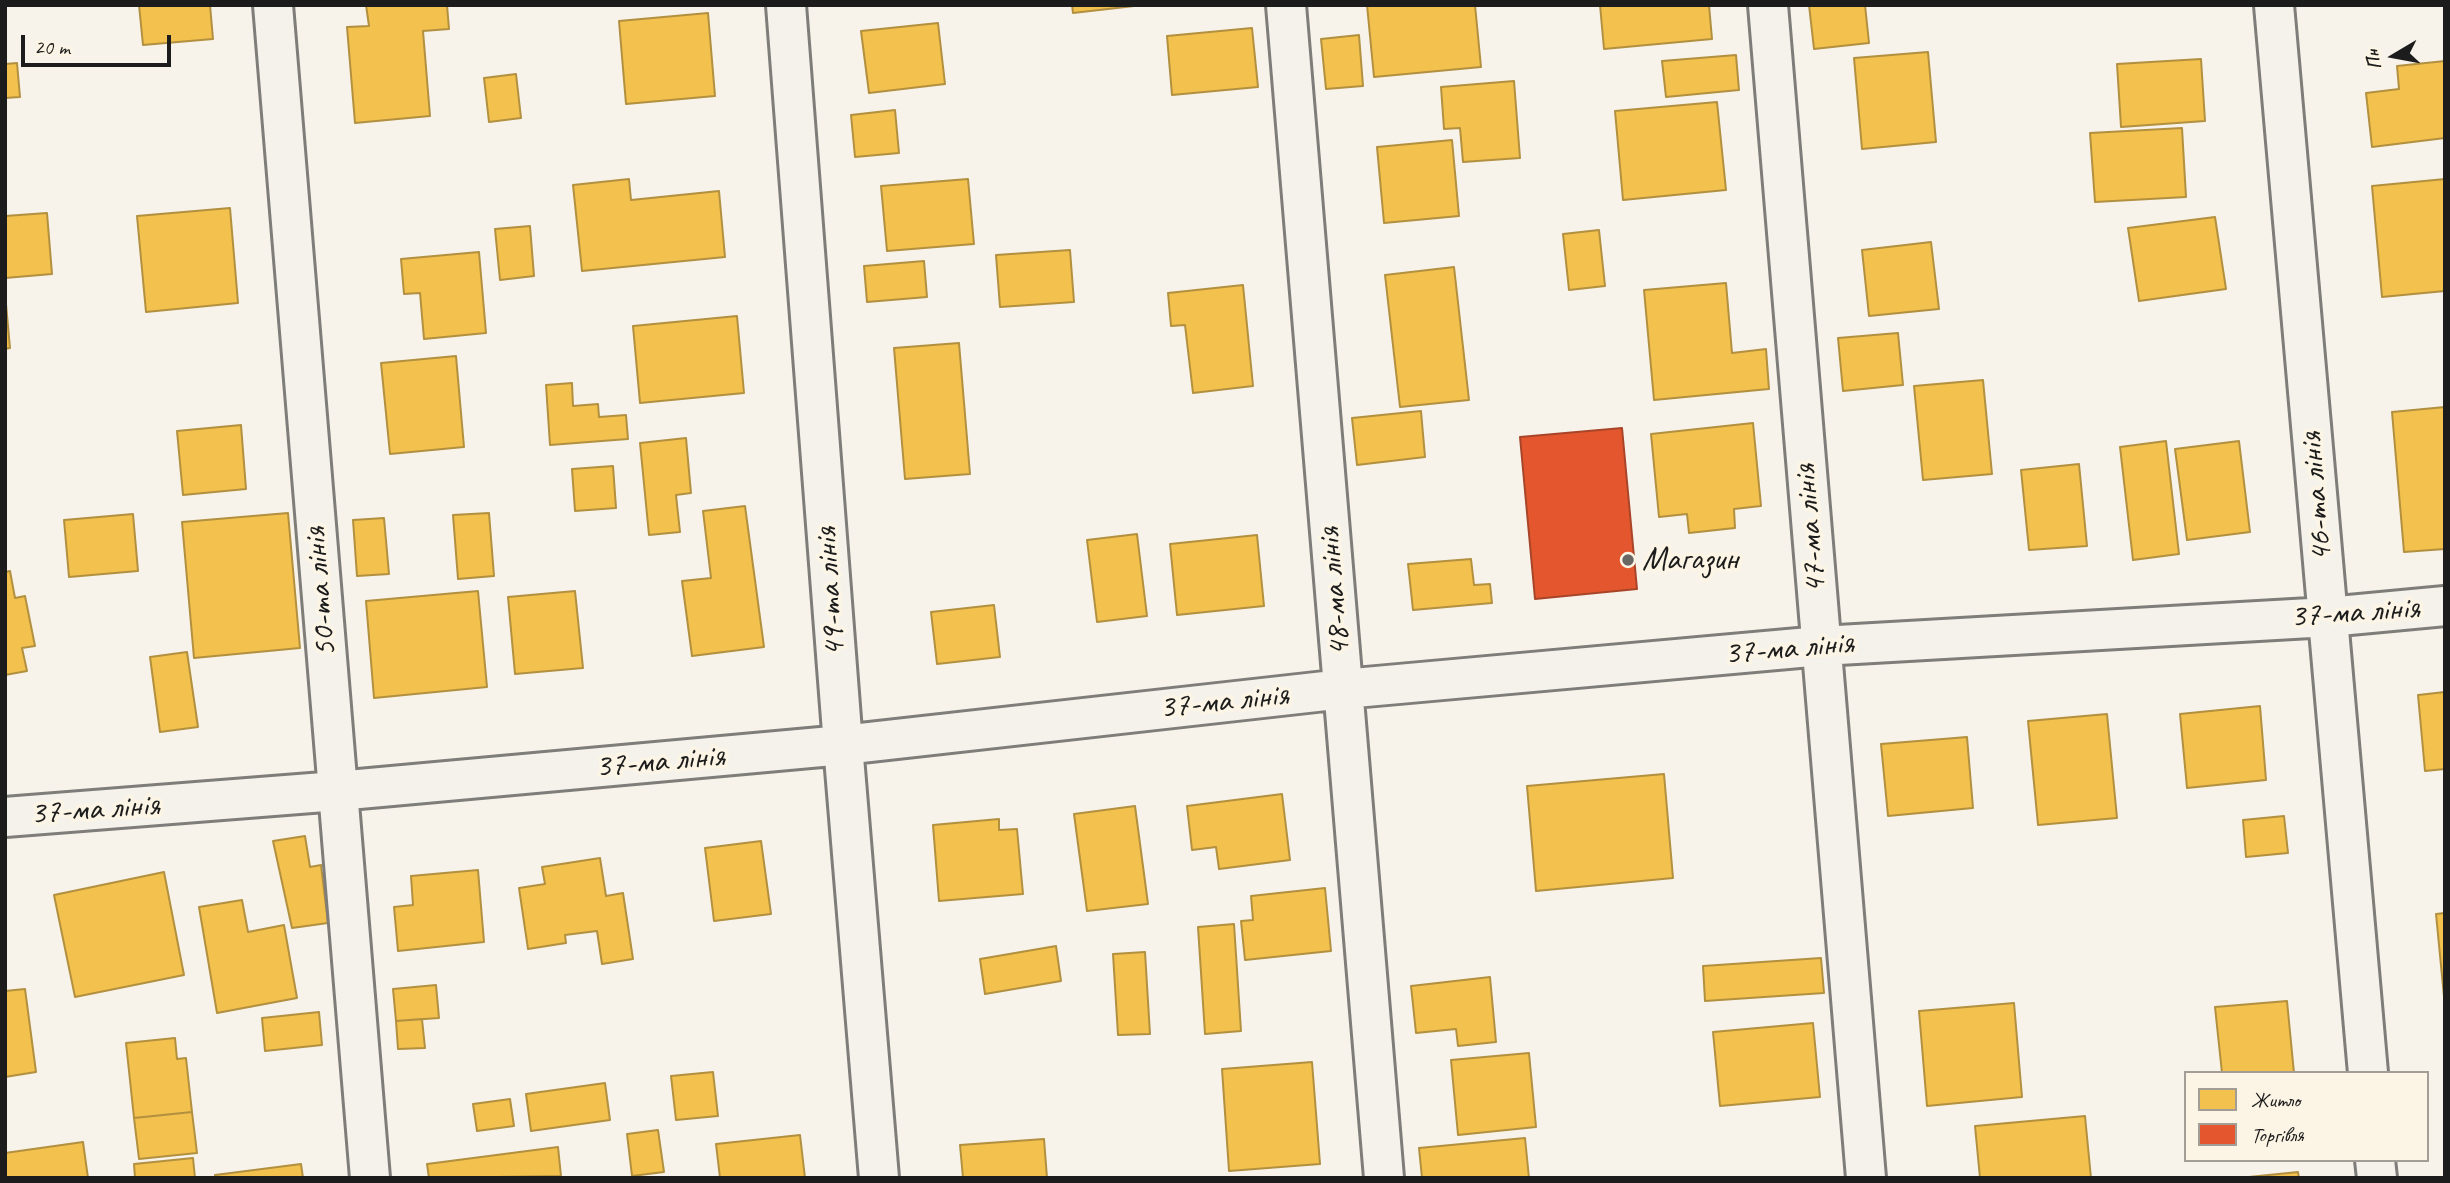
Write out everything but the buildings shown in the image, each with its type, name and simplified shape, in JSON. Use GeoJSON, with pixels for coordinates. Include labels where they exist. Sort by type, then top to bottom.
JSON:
{"type":"FeatureCollection","features":[{"type":"Feature","properties":{"kind":"street","name":"50-та лінія"},"geometry":{"type":"LineString","coordinates":[[274,5],[370,1178]]}},
{"type":"Feature","properties":{"kind":"street","name":"49-та лінія"},"geometry":{"type":"LineString","coordinates":[[786,5],[843,746],[880,1178]]}},
{"type":"Feature","properties":{"kind":"street","name":"48-ма лінія"},"geometry":{"type":"LineString","coordinates":[[1286,5],[1384,1178]]}},
{"type":"Feature","properties":{"kind":"street","name":"47-ма лінія"},"geometry":{"type":"LineString","coordinates":[[1768,5],[1866,1178]]}},
{"type":"Feature","properties":{"kind":"street","name":"46-та лінія"},"geometry":{"type":"LineString","coordinates":[[2274,5],[2368,1071]]}},
{"type":"Feature","properties":{"kind":"street","name":"37-ма лінія"},"geometry":{"type":"LineString","coordinates":[[5,817],[337,791],[843,746],[1343,689],[1821,646],[2328,617],[2445,606]]}},
{"type":"Feature","properties":{"kind":"place","name":"Магазин"},"geometry":{"type":"Point","coordinates":[1628,560]}}]}
